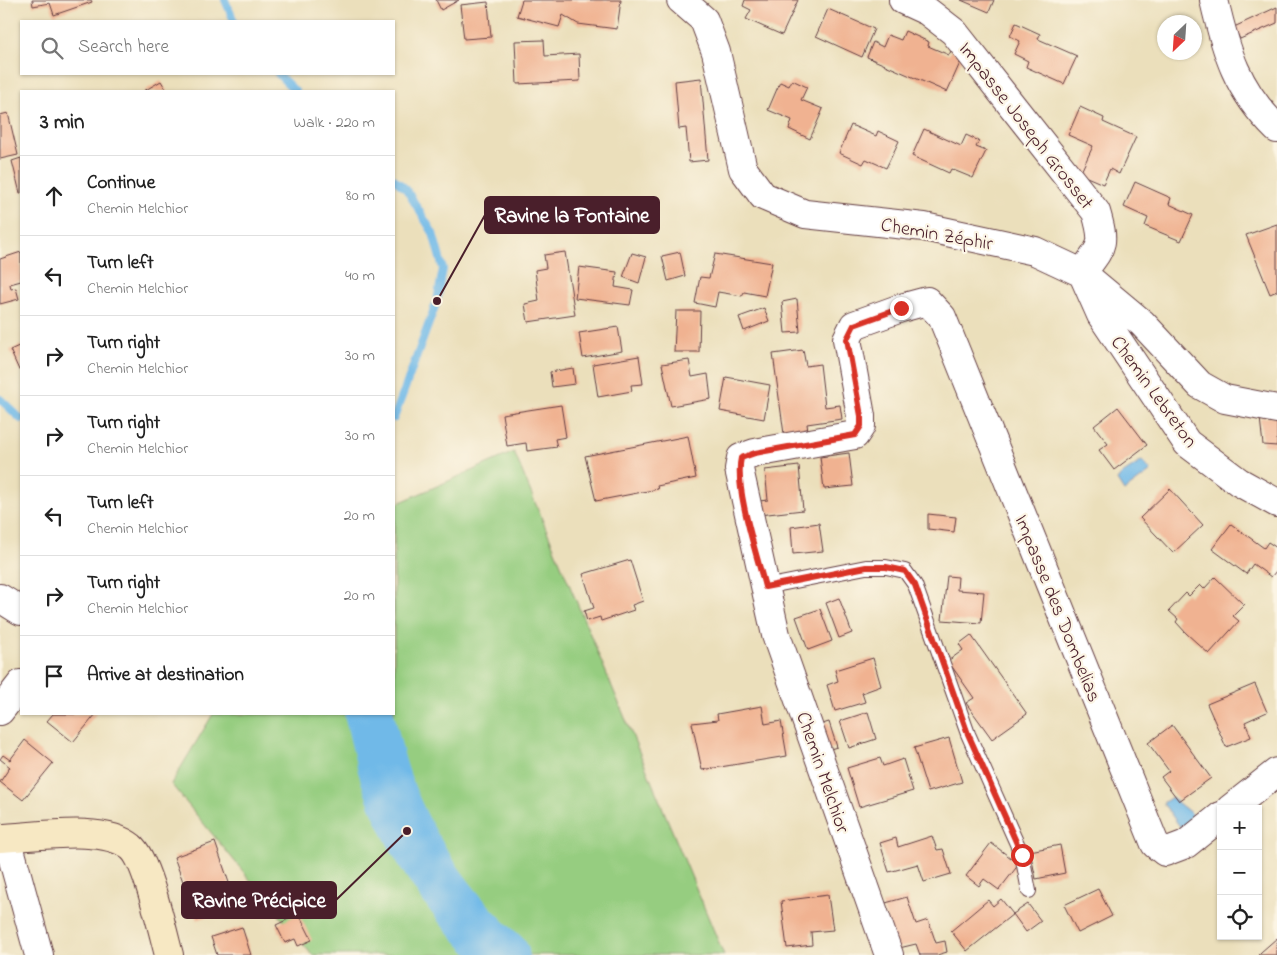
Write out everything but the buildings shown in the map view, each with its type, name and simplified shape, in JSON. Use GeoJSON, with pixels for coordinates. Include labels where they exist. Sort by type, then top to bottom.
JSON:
{"type":"FeatureCollection","features":[{"type":"Feature","properties":{"kind":"street","name":"Chemin Zéphir"},"geometry":{"type":"LineString","coordinates":[[681,0],[704,20],[716,52],[743,169],[763,196],[805,214],[924,227],[1035,251],[1082,273],[1142,323],[1200,385],[1225,399],[1277,409]]}},
{"type":"Feature","properties":{"kind":"street","name":"Impasse Joseph Grosset"},"geometry":{"type":"LineString","coordinates":[[903,0],[928,10],[954,32],[1096,212],[1103,234],[1102,247],[1082,273]]}},
{"type":"Feature","properties":{"kind":"street"},"geometry":{"type":"LineString","coordinates":[[1214,0],[1225,48],[1237,77],[1258,111],[1277,129]]}},
{"type":"Feature","properties":{"kind":"street","name":"Chemin Lebreton"},"geometry":{"type":"LineString","coordinates":[[1082,273],[1100,315],[1187,443],[1239,482],[1277,502]]}},
{"type":"Feature","properties":{"kind":"street","name":"Chemin Melchior"},"geometry":{"type":"LineString","coordinates":[[889,955],[776,636],[739,469],[741,458],[755,453],[855,435],[861,426],[861,416],[847,339],[854,325],[927,301]]}},
{"type":"Feature","properties":{"kind":"street","name":"Impasse des Dombelias"},"geometry":{"type":"LineString","coordinates":[[927,301],[942,317],[1155,844],[1165,852],[1186,844],[1217,819]]}},
{"type":"Feature","properties":{"kind":"street"},"geometry":{"type":"LineString","coordinates":[[0,598],[20,610]]}},
{"type":"Feature","properties":{"kind":"street"},"geometry":{"type":"LineString","coordinates":[[0,711],[20,685]]}},
{"type":"Feature","properties":{"kind":"street"},"geometry":{"type":"LineString","coordinates":[[1235,805],[1277,772]]}},
{"type":"Feature","properties":{"kind":"street"},"geometry":{"type":"LineString","coordinates":[[39,955],[4,838],[95,833],[116,837],[133,848],[153,892],[169,955]]}},
{"type":"Feature","properties":{"kind":"lane"},"geometry":{"type":"LineString","coordinates":[[765,587],[866,567],[886,567],[905,571],[915,585],[968,734],[1022,855],[1029,891]]}},
{"type":"Feature","properties":{"kind":"green space"},"geometry":{"type":"Polygon","coordinates":[[[514,452],[724,955],[312,955],[171,784],[212,715],[395,715],[395,505],[514,452]]]}},
{"type":"Feature","properties":{"kind":"water"},"geometry":{"type":"Polygon","coordinates":[[[1142,461],[1151,471],[1124,491],[1117,480],[1122,474],[1142,461]]]}},
{"type":"Feature","properties":{"kind":"water"},"geometry":{"type":"Polygon","coordinates":[[[1172,797],[1195,818],[1181,828],[1163,803],[1172,797]]]}},
{"type":"Feature","properties":{"kind":"waterway"},"geometry":{"type":"LineString","coordinates":[[225,0],[234,20]]}},
{"type":"Feature","properties":{"kind":"waterway"},"geometry":{"type":"LineString","coordinates":[[279,75],[294,90]]}},
{"type":"Feature","properties":{"kind":"waterway"},"geometry":{"type":"LineString","coordinates":[[395,180],[406,189],[433,233],[443,269],[437,301],[395,415]]}},
{"type":"Feature","properties":{"kind":"waterway"},"geometry":{"type":"LineString","coordinates":[[0,399],[20,418]]}},
{"type":"Feature","properties":{"kind":"waterway"},"geometry":{"type":"LineString","coordinates":[[369,715],[382,766],[393,798],[418,848],[432,872],[449,895],[485,937],[505,955]]}},
{"type":"Feature","properties":{"kind":"place","name":"Ravine la Fontaine"},"geometry":{"type":"Point","coordinates":[437,301]}},
{"type":"Feature","properties":{"kind":"place","name":"Ravine Précipice"},"geometry":{"type":"Point","coordinates":[407,831]}},
{"type":"Feature","properties":{"kind":"route"},"geometry":{"type":"LineString","coordinates":[[901,308],[854,325],[847,339],[861,416],[861,426],[855,435],[755,453],[741,458],[739,469],[746,510],[765,587],[866,567],[886,567],[905,571],[915,585],[968,734],[1022,855]]}}]}
